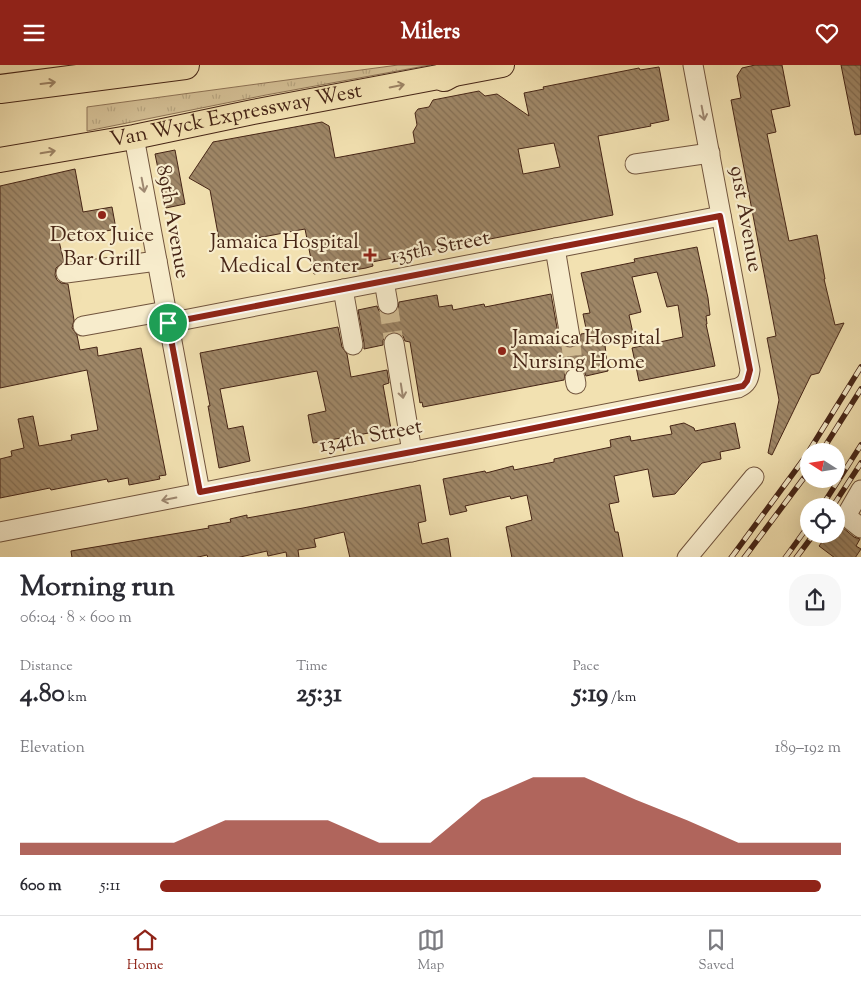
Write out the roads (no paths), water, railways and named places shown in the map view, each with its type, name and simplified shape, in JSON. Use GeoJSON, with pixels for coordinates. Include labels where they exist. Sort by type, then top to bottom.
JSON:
{"type":"FeatureCollection","features":[{"type":"Feature","properties":{"kind":"highway"},"geometry":{"type":"LineString","coordinates":[[0,89],[185,65]]}},
{"type":"Feature","properties":{"kind":"main road","name":"Van Wyck Expressway West"},"geometry":{"type":"LineString","coordinates":[[0,160],[134,137],[455,71],[502,65]]}},
{"type":"Feature","properties":{"kind":"street","name":"91st Avenue"},"geometry":{"type":"LineString","coordinates":[[694,65],[720,216],[750,370],[747,381]]}},
{"type":"Feature","properties":{"kind":"street","name":"89th Avenue"},"geometry":{"type":"LineString","coordinates":[[134,137],[200,492]]}},
{"type":"Feature","properties":{"kind":"street"},"geometry":{"type":"LineString","coordinates":[[636,164],[710,153]]}},
{"type":"Feature","properties":{"kind":"street","name":"135th Street"},"geometry":{"type":"LineString","coordinates":[[83,326],[167,317],[343,289],[373,278],[555,248],[720,216]]}},
{"type":"Feature","properties":{"kind":"street"},"geometry":{"type":"LineString","coordinates":[[555,248],[570,337]]}},
{"type":"Feature","properties":{"kind":"street"},"geometry":{"type":"LineString","coordinates":[[66,273],[157,261]]}},
{"type":"Feature","properties":{"kind":"street"},"geometry":{"type":"LineString","coordinates":[[373,278],[388,304]]}},
{"type":"Feature","properties":{"kind":"street"},"geometry":{"type":"LineString","coordinates":[[343,289],[352,345]]}},
{"type":"Feature","properties":{"kind":"street"},"geometry":{"type":"LineString","coordinates":[[394,343],[412,452]]}},
{"type":"Feature","properties":{"kind":"street","name":"134th Street"},"geometry":{"type":"LineString","coordinates":[[0,532],[738,388],[747,381]]}},
{"type":"Feature","properties":{"kind":"street"},"geometry":{"type":"LineString","coordinates":[[687,557],[754,477]]}},
{"type":"Feature","properties":{"kind":"street"},"geometry":{"type":"LineString","coordinates":[[861,490],[846,516],[861,528]]}},
{"type":"Feature","properties":{"kind":"tunnel"},"geometry":{"type":"LineString","coordinates":[[388,304],[394,343]]}},
{"type":"Feature","properties":{"kind":"tunnel"},"geometry":{"type":"LineString","coordinates":[[570,337],[575,378]]}},
{"type":"Feature","properties":{"kind":"railway"},"geometry":{"type":"LineString","coordinates":[[814,443],[861,367]]}},
{"type":"Feature","properties":{"kind":"railway"},"geometry":{"type":"LineString","coordinates":[[827,443],[861,389]]}},
{"type":"Feature","properties":{"kind":"railway"},"geometry":{"type":"LineString","coordinates":[[827,498],[861,445]]}},
{"type":"Feature","properties":{"kind":"railway"},"geometry":{"type":"LineString","coordinates":[[838,498],[861,463]]}},
{"type":"Feature","properties":{"kind":"railway"},"geometry":{"type":"LineString","coordinates":[[732,557],[800,464]]}},
{"type":"Feature","properties":{"kind":"railway"},"geometry":{"type":"LineString","coordinates":[[745,557],[800,483]]}},
{"type":"Feature","properties":{"kind":"railway"},"geometry":{"type":"LineString","coordinates":[[786,557],[800,537]]}},
{"type":"Feature","properties":{"kind":"railway"},"geometry":{"type":"LineString","coordinates":[[797,557],[807,543]]}},
{"type":"Feature","properties":{"kind":"place","name":"Detox Juice Bar Grill"},"geometry":{"type":"Point","coordinates":[102,215]}},
{"type":"Feature","properties":{"kind":"place","name":"Jamaica Hospital Medical Center"},"geometry":{"type":"Point","coordinates":[370,255]}},
{"type":"Feature","properties":{"kind":"place","name":"Jamaica Hospital Nursing Home"},"geometry":{"type":"Point","coordinates":[502,351]}}]}
